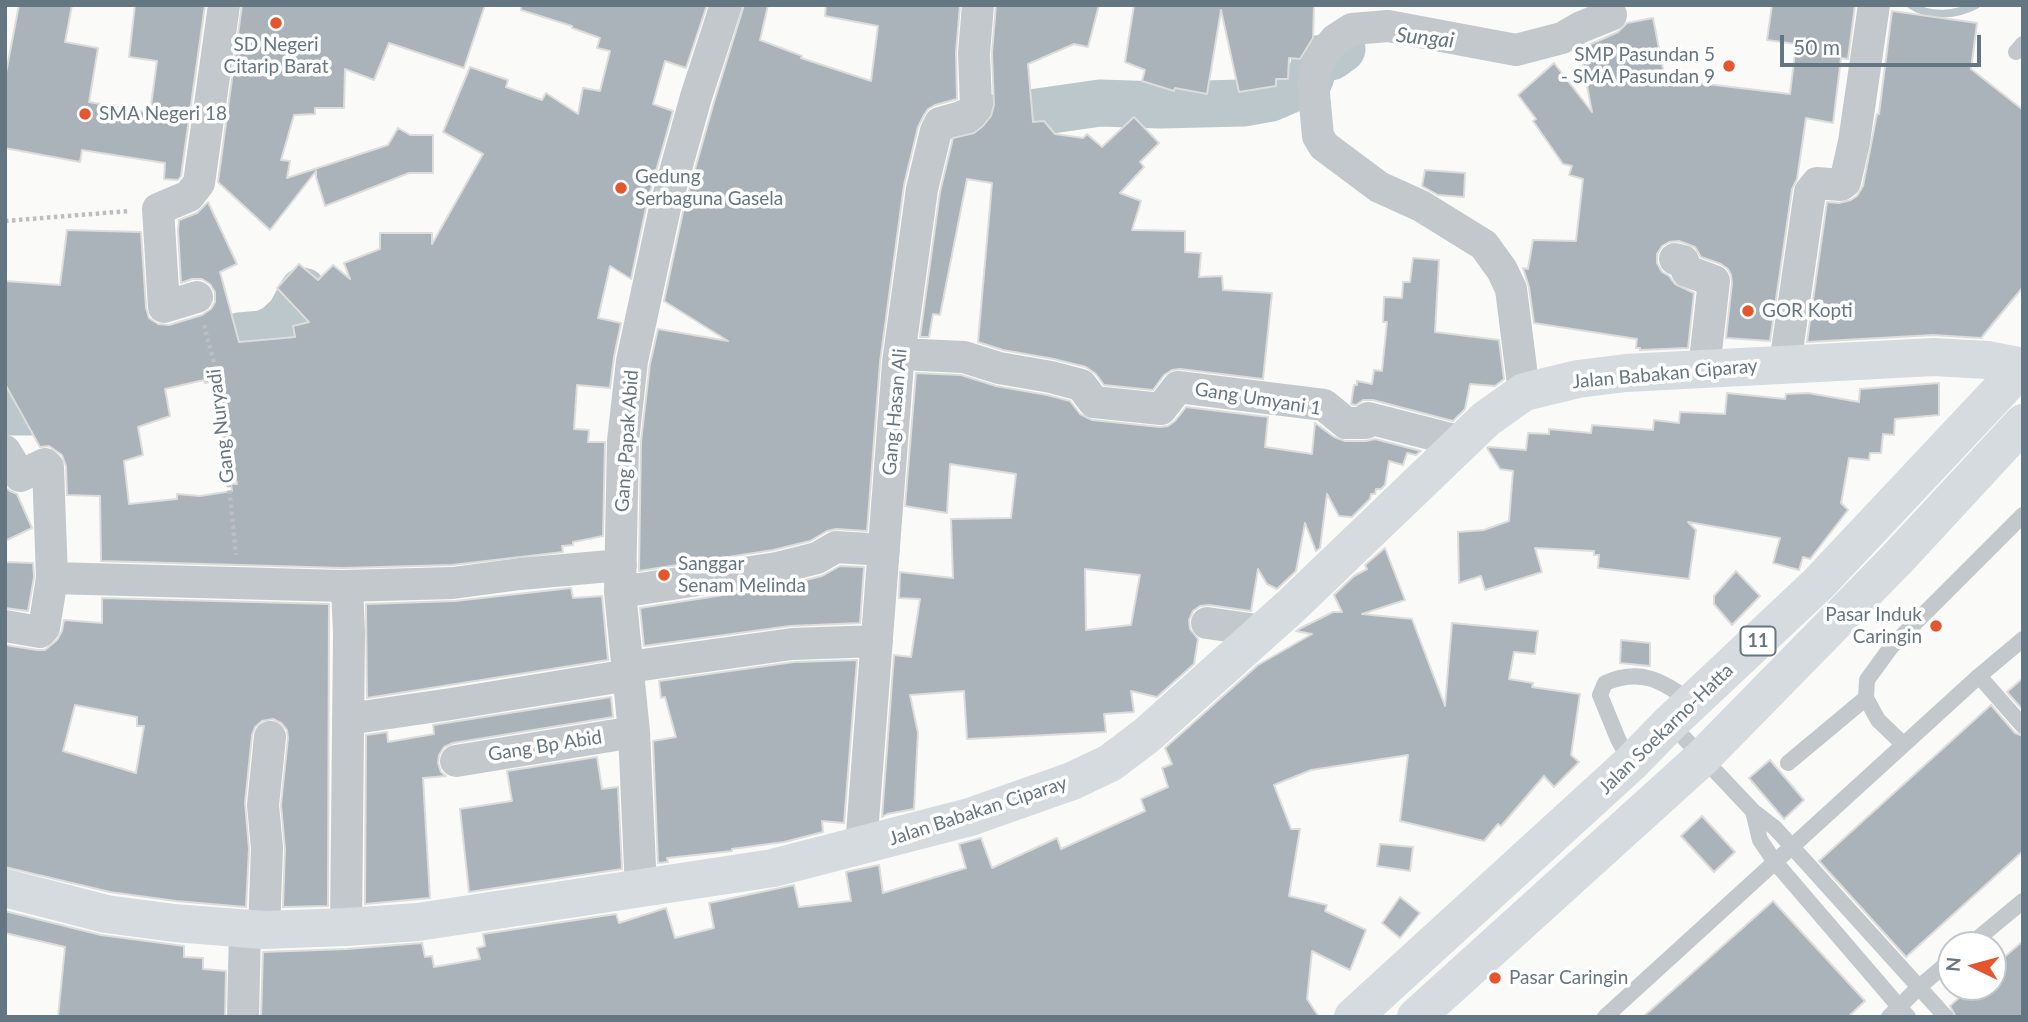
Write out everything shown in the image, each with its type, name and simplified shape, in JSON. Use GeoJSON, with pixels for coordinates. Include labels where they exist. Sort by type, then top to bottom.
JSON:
{"type":"FeatureCollection","features":[{"type":"Feature","properties":{"kind":"main road","name":"Jalan Babakan Ciparay"},"geometry":{"type":"LineString","coordinates":[[5,888],[106,914],[174,923],[254,929],[346,927],[418,922],[641,889],[773,868],[861,847],[1026,799],[1110,763],[1147,735],[1264,631],[1486,419],[1524,392],[1578,379],[1626,373],[1785,364],[1934,357],[1987,360],[2023,366]]}},
{"type":"Feature","properties":{"kind":"main road","name":"Jalan Soekarno-Hatta"},"geometry":{"type":"LineString","coordinates":[[1353,1017],[1632,763],[1681,712],[1818,584],[2023,366]]}},
{"type":"Feature","properties":{"kind":"main road","name":"11"},"geometry":{"type":"LineString","coordinates":[[1416,1017],[1702,758],[1897,559],[2023,423]]}},
{"type":"Feature","properties":{"kind":"street"},"geometry":{"type":"LineString","coordinates":[[197,297],[164,307],[158,209],[189,197],[200,183],[224,5]]}},
{"type":"Feature","properties":{"kind":"street","name":"Gang Papak Abid"},"geometry":{"type":"LineString","coordinates":[[641,889],[634,732],[621,578],[623,441],[632,361],[665,208],[696,97],[726,5]]}},
{"type":"Feature","properties":{"kind":"street","name":"Gang Hasan Ali"},"geometry":{"type":"LineString","coordinates":[[861,847],[900,354],[922,189],[940,123],[969,115],[976,105],[974,53],[978,5]]}},
{"type":"Feature","properties":{"kind":"street"},"geometry":{"type":"LineString","coordinates":[[1785,364],[1810,192],[1817,183],[1841,185],[1845,182],[1854,142],[1874,5]]}},
{"type":"Feature","properties":{"kind":"street"},"geometry":{"type":"LineString","coordinates":[[1524,392],[1511,289],[1502,270],[1484,245],[1421,206],[1379,187],[1324,146],[1318,136],[1313,83],[1317,65],[1335,40],[1352,29],[1391,15],[1516,50],[1562,38],[1611,15]]}},
{"type":"Feature","properties":{"kind":"street"},"geometry":{"type":"LineString","coordinates":[[1675,259],[1683,261],[1687,271],[1714,281],[1704,369]]}},
{"type":"Feature","properties":{"kind":"street","name":"Gang Umyani 1"},"geometry":{"type":"LineString","coordinates":[[900,354],[964,357],[999,368],[1051,377],[1081,385],[1094,402],[1161,409],[1178,387],[1224,391],[1324,405],[1346,423],[1366,424],[1368,418],[1462,442]]}},
{"type":"Feature","properties":{"kind":"street"},"geometry":{"type":"LineString","coordinates":[[5,451],[20,476],[44,464],[48,467],[52,578],[44,628],[40,632],[5,626]]}},
{"type":"Feature","properties":{"kind":"street"},"geometry":{"type":"LineString","coordinates":[[52,578],[347,586],[453,583],[520,574],[621,578],[777,568],[817,558],[836,547],[884,550]]}},
{"type":"Feature","properties":{"kind":"street"},"geometry":{"type":"LineString","coordinates":[[346,927],[347,586]]}},
{"type":"Feature","properties":{"kind":"street"},"geometry":{"type":"LineString","coordinates":[[1207,622],[1264,631]]}},
{"type":"Feature","properties":{"kind":"street"},"geometry":{"type":"LineString","coordinates":[[348,719],[451,705],[628,671],[792,644],[877,641]]}},
{"type":"Feature","properties":{"kind":"street","name":"Gang Bp Abid"},"geometry":{"type":"LineString","coordinates":[[456,761],[634,732]]}},
{"type":"Feature","properties":{"kind":"street"},"geometry":{"type":"LineString","coordinates":[[243,1017],[267,848],[264,804],[270,737]]}},
{"type":"Feature","properties":{"kind":"lane"},"geometry":{"type":"LineString","coordinates":[[1903,744],[1878,720],[1866,698],[1867,680],[1891,647],[2023,515]]}},
{"type":"Feature","properties":{"kind":"lane"},"geometry":{"type":"LineString","coordinates":[[1605,1017],[1903,744],[2023,639]]}},
{"type":"Feature","properties":{"kind":"lane"},"geometry":{"type":"LineString","coordinates":[[1979,676],[2023,726]]}},
{"type":"Feature","properties":{"kind":"lane"},"geometry":{"type":"LineString","coordinates":[[1632,763],[1618,739],[1601,695],[1605,683],[1623,678],[1648,677],[1658,680],[1681,712],[1702,758],[1753,811],[1775,828],[1946,1017]]}},
{"type":"Feature","properties":{"kind":"lane"},"geometry":{"type":"LineString","coordinates":[[1788,763],[1866,698]]}},
{"type":"Feature","properties":{"kind":"lane"},"geometry":{"type":"LineString","coordinates":[[1753,811],[1760,840],[1775,862],[1899,1013],[1919,987],[1937,972]]}},
{"type":"Feature","properties":{"kind":"lane"},"geometry":{"type":"LineString","coordinates":[[1987,931],[2023,901]]}},
{"type":"Feature","properties":{"kind":"path"},"geometry":{"type":"LineString","coordinates":[[5,221],[158,209]]}},
{"type":"Feature","properties":{"kind":"path","name":"Gang Nuryadi"},"geometry":{"type":"LineString","coordinates":[[197,297],[218,378],[239,584]]}},
{"type":"Feature","properties":{"kind":"building","name":"SMA Negeri 18"},"geometry":{"type":"Polygon","coordinates":[[[19,5],[72,5],[65,42],[98,48],[89,102],[150,113],[157,61],[129,57],[135,5],[205,5],[181,176],[178,180],[164,179],[165,163],[82,150],[80,162],[5,148],[5,78],[19,5]]]}},
{"type":"Feature","properties":{"kind":"building"},"geometry":{"type":"Polygon","coordinates":[[[242,5],[485,5],[464,68],[389,43],[374,80],[345,69],[344,108],[315,108],[315,114],[294,115],[281,160],[290,161],[287,178],[388,145],[398,128],[410,135],[433,135],[433,173],[409,173],[325,206],[316,171],[270,230],[218,182],[242,5]]]}},
{"type":"Feature","properties":{"kind":"building"},"geometry":{"type":"Polygon","coordinates":[[[521,5],[707,5],[686,68],[665,61],[653,104],[673,111],[647,203],[631,279],[610,266],[598,318],[621,323],[610,388],[577,385],[574,429],[589,430],[588,442],[605,442],[603,536],[562,546],[563,552],[452,565],[343,568],[101,561],[100,496],[67,495],[66,466],[62,455],[49,446],[40,447],[5,384],[5,281],[60,285],[67,230],[141,232],[149,318],[158,324],[169,325],[202,315],[211,309],[215,302],[215,292],[210,284],[202,279],[181,283],[178,230],[179,220],[197,213],[208,202],[237,264],[220,272],[239,342],[295,337],[293,326],[309,322],[277,288],[299,264],[318,280],[333,265],[350,279],[344,263],[380,249],[380,233],[432,233],[432,244],[483,154],[443,132],[470,67],[508,80],[506,87],[542,100],[546,93],[578,114],[583,88],[600,91],[610,51],[597,48],[600,38],[521,10],[521,5]],[[204,380],[165,389],[170,416],[138,427],[143,455],[124,461],[129,504],[177,499],[177,494],[200,496],[232,491],[231,484],[237,484],[224,429],[220,380],[205,383],[204,380]]]}},
{"type":"Feature","properties":{"kind":"building"},"geometry":{"type":"Polygon","coordinates":[[[744,5],[768,5],[760,40],[802,56],[801,58],[871,81],[878,26],[825,16],[826,5],[960,5],[956,52],[957,99],[935,105],[924,115],[918,127],[904,185],[880,362],[867,531],[836,529],[810,541],[773,550],[639,571],[641,442],[650,364],[658,329],[728,341],[664,301],[683,212],[744,5]]]}},
{"type":"Feature","properties":{"kind":"building"},"geometry":{"type":"Polygon","coordinates":[[[996,5],[1099,5],[1088,47],[1074,44],[1028,64],[1033,122],[1044,121],[1055,134],[1083,138],[1087,134],[1102,147],[1134,117],[1159,143],[1140,162],[1144,167],[1120,193],[1141,201],[1132,230],[1185,231],[1185,252],[1201,253],[1199,277],[1222,276],[1223,290],[1272,293],[1263,379],[1180,369],[1164,375],[1153,390],[1104,385],[1096,374],[1086,367],[1003,350],[978,342],[992,183],[967,179],[940,315],[933,314],[929,337],[920,337],[940,192],[953,138],[974,133],[983,126],[991,116],[994,105],[992,53],[996,5]]]}},
{"type":"Feature","properties":{"kind":"building"},"geometry":{"type":"Polygon","coordinates":[[[1134,5],[1314,5],[1313,38],[1300,59],[1289,58],[1288,79],[1276,79],[1276,86],[1239,92],[1221,10],[1207,94],[1175,88],[1174,91],[1142,81],[1145,70],[1125,62],[1134,5]]]}},
{"type":"Feature","properties":{"kind":"building"},"geometry":{"type":"Polygon","coordinates":[[[1772,5],[1855,5],[1848,59],[1841,58],[1833,123],[1806,118],[1797,179],[1792,189],[1770,341],[1726,338],[1731,275],[1721,264],[1701,257],[1695,247],[1679,241],[1662,246],[1657,254],[1657,263],[1675,284],[1694,293],[1688,348],[1640,350],[1636,348],[1637,339],[1534,323],[1529,287],[1523,268],[1528,269],[1533,240],[1576,241],[1583,179],[1569,175],[1572,166],[1563,164],[1518,95],[1554,63],[1592,112],[1580,49],[1618,32],[1627,23],[1653,18],[1665,79],[1790,94],[1796,44],[1767,40],[1772,5]]]}},
{"type":"Feature","properties":{"kind":"building"},"geometry":{"type":"Polygon","coordinates":[[[1892,11],[1977,23],[1971,69],[2023,110],[2023,287],[1981,338],[1933,335],[1807,342],[1827,202],[1851,200],[1863,186],[1879,114],[1892,11]]]}},
{"type":"Feature","properties":{"kind":"building"},"geometry":{"type":"Polygon","coordinates":[[[1425,170],[1465,173],[1464,197],[1438,195],[1422,186],[1425,170]]]}},
{"type":"Feature","properties":{"kind":"building"},"geometry":{"type":"Polygon","coordinates":[[[1413,258],[1439,260],[1435,332],[1499,340],[1504,379],[1495,386],[1470,384],[1465,409],[1453,421],[1373,400],[1351,404],[1357,381],[1372,384],[1374,370],[1382,371],[1387,322],[1383,322],[1384,297],[1402,298],[1403,282],[1410,282],[1413,258]]]}},
{"type":"Feature","properties":{"kind":"building"},"geometry":{"type":"Polygon","coordinates":[[[916,373],[961,375],[996,386],[1070,401],[1080,414],[1092,420],[1168,426],[1186,407],[1268,417],[1265,447],[1312,454],[1315,423],[1334,437],[1345,441],[1375,439],[1421,451],[1416,455],[1407,453],[1403,465],[1389,461],[1385,485],[1376,489],[1375,494],[1371,494],[1370,499],[1352,517],[1339,516],[1327,494],[1320,548],[1316,551],[1305,523],[1296,571],[1277,589],[1267,584],[1258,569],[1251,611],[1209,605],[1200,606],[1193,611],[1189,620],[1190,629],[1198,639],[1194,664],[1157,697],[1131,691],[1134,712],[1104,714],[1106,732],[967,739],[964,691],[910,695],[918,733],[914,809],[882,817],[894,655],[911,657],[920,599],[899,598],[900,572],[953,578],[951,519],[1011,518],[1016,474],[950,464],[947,513],[905,506],[916,373]],[[1085,569],[1086,630],[1131,625],[1140,575],[1085,569]]]}},
{"type":"Feature","properties":{"kind":"building"},"geometry":{"type":"Polygon","coordinates":[[[1939,383],[1939,415],[1895,419],[1894,435],[1883,434],[1881,453],[1870,453],[1869,460],[1849,458],[1841,503],[1848,510],[1810,559],[1803,557],[1799,570],[1773,563],[1780,538],[1688,522],[1696,530],[1689,579],[1598,568],[1599,555],[1594,555],[1594,551],[1535,548],[1542,572],[1485,590],[1481,576],[1459,583],[1458,532],[1484,530],[1509,521],[1513,471],[1500,469],[1488,447],[1526,450],[1528,433],[1549,434],[1549,429],[1591,433],[1592,425],[1653,430],[1654,420],[1679,423],[1680,412],[1725,414],[1727,393],[1785,399],[1786,394],[1808,393],[1859,402],[1860,389],[1939,383]]]}},
{"type":"Feature","properties":{"kind":"building"},"geometry":{"type":"Polygon","coordinates":[[[5,487],[17,494],[32,528],[5,541],[5,487]]]}},
{"type":"Feature","properties":{"kind":"building"},"geometry":{"type":"Polygon","coordinates":[[[1385,548],[1405,600],[1362,614],[1412,619],[1445,706],[1452,623],[1538,631],[1535,654],[1514,652],[1509,679],[1533,683],[1532,687],[1580,694],[1571,755],[1579,762],[1554,787],[1544,776],[1501,826],[1498,824],[1484,841],[1400,821],[1408,755],[1311,770],[1274,785],[1291,829],[1300,829],[1289,896],[1327,905],[1325,911],[1366,930],[1350,970],[1312,951],[1307,999],[1319,1017],[261,1017],[263,952],[422,943],[425,957],[432,956],[434,967],[480,959],[477,948],[485,946],[483,934],[616,914],[619,923],[666,908],[675,938],[714,928],[709,903],[794,885],[799,907],[851,901],[846,872],[879,865],[883,893],[966,868],[959,844],[981,838],[992,868],[1057,838],[1061,849],[1145,811],[1141,799],[1168,787],[1162,768],[1172,764],[1165,748],[1258,665],[1312,634],[1296,631],[1333,612],[1342,612],[1334,595],[1354,576],[1367,569],[1365,565],[1385,548]]]}},
{"type":"Feature","properties":{"kind":"building"},"geometry":{"type":"Polygon","coordinates":[[[5,562],[33,563],[34,577],[28,611],[5,608],[5,562]]]}},
{"type":"Feature","properties":{"kind":"building"},"geometry":{"type":"Polygon","coordinates":[[[840,566],[864,567],[860,623],[790,626],[644,646],[640,608],[781,586],[822,576],[840,566]]]}},
{"type":"Feature","properties":{"kind":"building"},"geometry":{"type":"Polygon","coordinates":[[[1736,571],[1760,596],[1732,625],[1714,604],[1714,596],[1736,571]]]}},
{"type":"Feature","properties":{"kind":"building"},"geometry":{"type":"Polygon","coordinates":[[[571,588],[573,598],[602,596],[608,660],[367,698],[366,604],[455,601],[571,588]]]}},
{"type":"Feature","properties":{"kind":"building"},"geometry":{"type":"Polygon","coordinates":[[[102,598],[329,604],[328,906],[283,907],[285,849],[281,805],[288,738],[287,730],[273,719],[262,721],[255,727],[252,735],[245,803],[249,849],[246,907],[110,892],[5,867],[5,645],[45,650],[57,640],[64,620],[102,623],[102,598]],[[75,705],[63,751],[136,773],[144,726],[137,726],[137,717],[75,705]]]}},
{"type":"Feature","properties":{"kind":"building"},"geometry":{"type":"Polygon","coordinates":[[[1621,640],[1650,643],[1650,666],[1620,663],[1621,640]]]}},
{"type":"Feature","properties":{"kind":"building"},"geometry":{"type":"Polygon","coordinates":[[[857,660],[844,823],[822,821],[823,832],[784,842],[667,858],[668,862],[658,863],[653,741],[676,737],[665,697],[661,698],[659,681],[794,662],[857,660]]]}},
{"type":"Feature","properties":{"kind":"building"},"geometry":{"type":"Polygon","coordinates":[[[2023,678],[2023,710],[2007,692],[2023,678]]]}},
{"type":"Feature","properties":{"kind":"building"},"geometry":{"type":"Polygon","coordinates":[[[611,697],[613,717],[453,743],[444,747],[438,763],[441,772],[446,776],[423,778],[430,898],[365,904],[366,735],[387,732],[388,742],[434,734],[433,725],[611,697]]]}},
{"type":"Feature","properties":{"kind":"building"},"geometry":{"type":"Polygon","coordinates":[[[1991,705],[2015,733],[2023,736],[2023,851],[1906,957],[1819,861],[1991,705]]]}},
{"type":"Feature","properties":{"kind":"building"},"geometry":{"type":"Polygon","coordinates":[[[597,757],[602,789],[618,787],[622,869],[469,892],[460,809],[512,801],[507,771],[597,757]]]}},
{"type":"Feature","properties":{"kind":"building"},"geometry":{"type":"Polygon","coordinates":[[[1770,760],[1804,800],[1784,819],[1749,778],[1770,760]]]}},
{"type":"Feature","properties":{"kind":"building"},"geometry":{"type":"Polygon","coordinates":[[[1702,816],[1735,852],[1714,872],[1681,836],[1702,816]]]}},
{"type":"Feature","properties":{"kind":"building"},"geometry":{"type":"Polygon","coordinates":[[[1380,844],[1413,847],[1410,871],[1377,866],[1380,844]]]}},
{"type":"Feature","properties":{"kind":"building"},"geometry":{"type":"Polygon","coordinates":[[[1400,897],[1420,913],[1400,938],[1382,923],[1400,897]]]}},
{"type":"Feature","properties":{"kind":"building"},"geometry":{"type":"Polygon","coordinates":[[[1773,901],[1865,1001],[1848,1017],[1643,1017],[1773,901]]]}},
{"type":"Feature","properties":{"kind":"building"},"geometry":{"type":"Polygon","coordinates":[[[5,911],[101,935],[184,946],[184,957],[203,958],[203,969],[226,971],[225,1017],[58,1017],[65,947],[5,933],[5,911]]]}},
{"type":"Feature","properties":{"kind":"building"},"geometry":{"type":"Polygon","coordinates":[[[2023,941],[2023,1017],[1956,1017],[1950,1006],[1956,1001],[2007,1001],[2007,955],[2023,941]]]}},
{"type":"Feature","properties":{"kind":"waterway"},"geometry":{"type":"LineString","coordinates":[[1911,5],[1926,12],[1943,14],[1976,5]]}},
{"type":"Feature","properties":{"kind":"waterway"},"geometry":{"type":"LineString","coordinates":[[968,122],[1100,103],[1243,103],[1271,98],[1306,83],[1310,79],[1316,59],[1331,57],[1342,49]]}},
{"type":"Feature","properties":{"kind":"waterway"},"geometry":{"type":"LineString","coordinates":[[217,343],[240,336],[262,334],[276,328],[290,315],[303,291]]}},
{"type":"Feature","properties":{"kind":"waterway"},"geometry":{"type":"LineString","coordinates":[[5,412],[31,412],[81,392]]}},
{"type":"Feature","properties":{"kind":"place","name":"SD Negeri Citarip Barat"},"geometry":{"type":"Point","coordinates":[276,23]}},
{"type":"Feature","properties":{"kind":"place","name":"SMP Pasundan 5 - SMA Pasundan 9"},"geometry":{"type":"Point","coordinates":[1729,66]}},
{"type":"Feature","properties":{"kind":"place","name":"SMA Negeri 18"},"geometry":{"type":"Point","coordinates":[85,114]}},
{"type":"Feature","properties":{"kind":"place","name":"Gedung Serbaguna Gasela"},"geometry":{"type":"Point","coordinates":[621,188]}},
{"type":"Feature","properties":{"kind":"place","name":"GOR Kopti"},"geometry":{"type":"Point","coordinates":[1748,311]}},
{"type":"Feature","properties":{"kind":"place","name":"Sanggar Senam Melinda"},"geometry":{"type":"Point","coordinates":[664,575]}},
{"type":"Feature","properties":{"kind":"place","name":"Pasar Induk Caringin"},"geometry":{"type":"Point","coordinates":[1936,626]}},
{"type":"Feature","properties":{"kind":"place","name":"Pasar Caringin"},"geometry":{"type":"Point","coordinates":[1495,978]}},
{"type":"Feature","properties":{"kind":"water label","name":"Sungai"},"geometry":{"type":"Point","coordinates":[1425,38]}}]}
